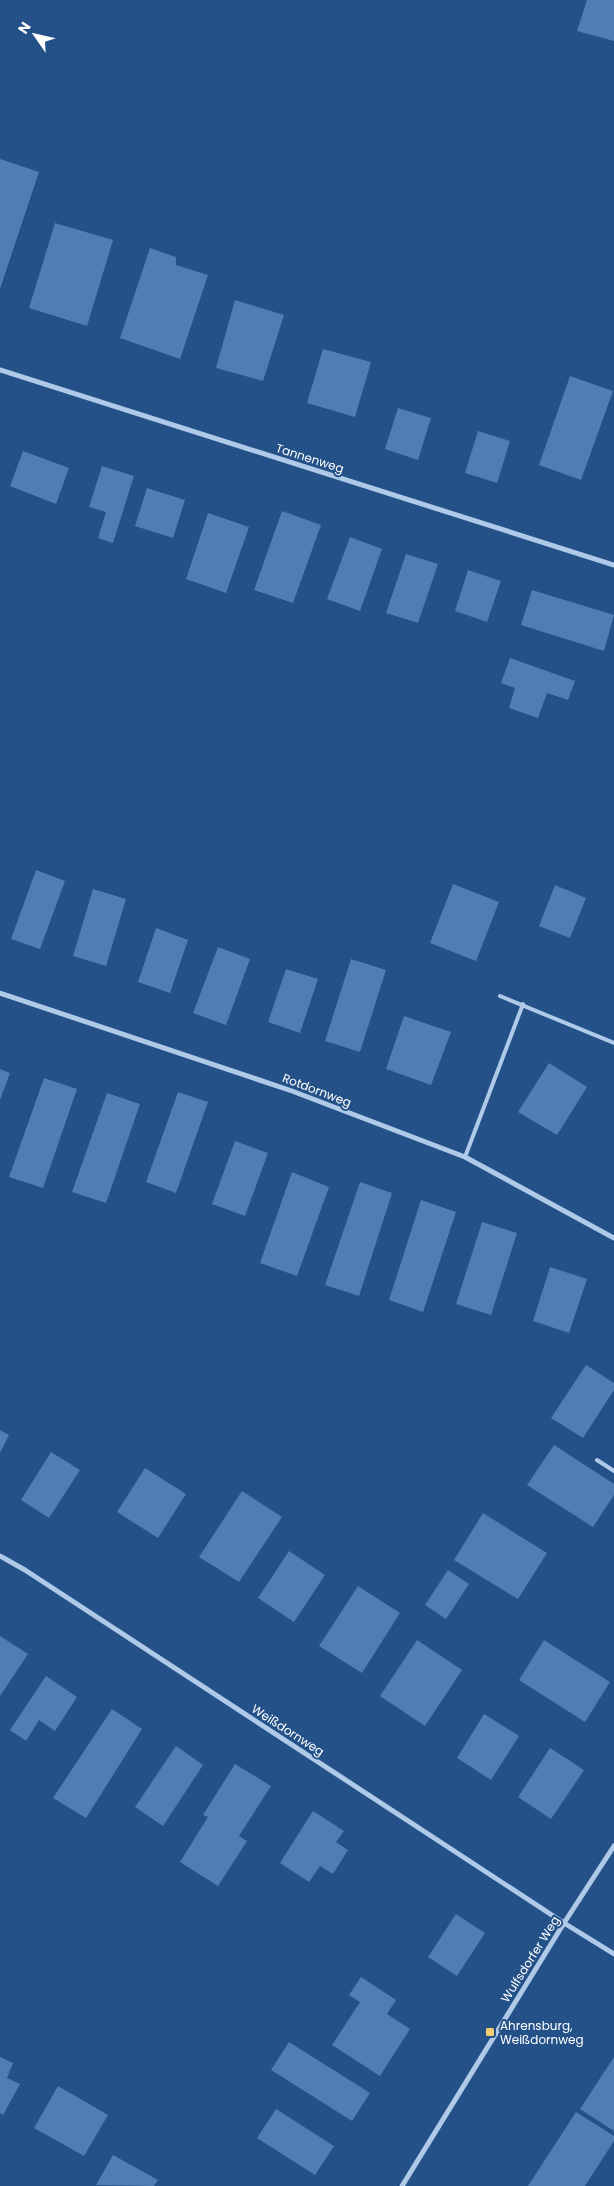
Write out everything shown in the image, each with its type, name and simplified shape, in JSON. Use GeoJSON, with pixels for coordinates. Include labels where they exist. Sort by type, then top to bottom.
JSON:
{"type":"FeatureCollection","features":[{"type":"Feature","properties":{"kind":"street","name":"Tannenweg"},"geometry":{"type":"LineString","coordinates":[[0,370],[614,565]]}},
{"type":"Feature","properties":{"kind":"street","name":"Rotdornweg"},"geometry":{"type":"LineString","coordinates":[[0,993],[292,1091],[464,1157],[614,1238]]}},
{"type":"Feature","properties":{"kind":"street","name":"Weißdornweg"},"geometry":{"type":"LineString","coordinates":[[0,1556],[25,1570],[614,1954]]}},
{"type":"Feature","properties":{"kind":"street","name":"Wulfsdorfer Weg"},"geometry":{"type":"LineString","coordinates":[[402,2186],[564,1923],[614,1846]]}},
{"type":"Feature","properties":{"kind":"lane"},"geometry":{"type":"LineString","coordinates":[[500,996],[523,1004],[614,1044]]}},
{"type":"Feature","properties":{"kind":"lane"},"geometry":{"type":"LineString","coordinates":[[464,1157],[523,1004]]}},
{"type":"Feature","properties":{"kind":"lane"},"geometry":{"type":"LineString","coordinates":[[597,1460],[614,1471]]}},
{"type":"Feature","properties":{"kind":"building"},"geometry":{"type":"Polygon","coordinates":[[[587,0],[614,0],[614,41],[577,31],[587,0]]]}},
{"type":"Feature","properties":{"kind":"building"},"geometry":{"type":"Polygon","coordinates":[[[0,159],[39,172],[0,289],[0,159]]]}},
{"type":"Feature","properties":{"kind":"building"},"geometry":{"type":"Polygon","coordinates":[[[55,223],[113,240],[87,326],[29,308],[55,223]]]}},
{"type":"Feature","properties":{"kind":"building"},"geometry":{"type":"Polygon","coordinates":[[[150,248],[176,257],[176,265],[208,275],[180,359],[120,338],[150,248]]]}},
{"type":"Feature","properties":{"kind":"building"},"geometry":{"type":"Polygon","coordinates":[[[235,300],[284,315],[263,381],[216,368],[235,300]]]}},
{"type":"Feature","properties":{"kind":"building"},"geometry":{"type":"Polygon","coordinates":[[[323,349],[371,362],[355,417],[307,403],[323,349]]]}},
{"type":"Feature","properties":{"kind":"building"},"geometry":{"type":"Polygon","coordinates":[[[570,376],[613,391],[581,480],[539,465],[570,376]]]}},
{"type":"Feature","properties":{"kind":"building"},"geometry":{"type":"Polygon","coordinates":[[[398,408],[431,418],[418,460],[385,449],[398,408]]]}},
{"type":"Feature","properties":{"kind":"building"},"geometry":{"type":"Polygon","coordinates":[[[478,431],[510,441],[497,483],[465,473],[478,431]]]}},
{"type":"Feature","properties":{"kind":"building"},"geometry":{"type":"Polygon","coordinates":[[[23,451],[69,468],[56,504],[10,486],[23,451]]]}},
{"type":"Feature","properties":{"kind":"building"},"geometry":{"type":"Polygon","coordinates":[[[102,466],[134,476],[113,543],[98,538],[106,512],[89,507],[102,466]]]}},
{"type":"Feature","properties":{"kind":"building"},"geometry":{"type":"Polygon","coordinates":[[[147,488],[185,500],[173,538],[135,526],[147,488]]]}},
{"type":"Feature","properties":{"kind":"building"},"geometry":{"type":"Polygon","coordinates":[[[282,511],[321,525],[293,603],[254,590],[282,511]]]}},
{"type":"Feature","properties":{"kind":"building"},"geometry":{"type":"Polygon","coordinates":[[[208,513],[249,527],[226,593],[186,579],[208,513]]]}},
{"type":"Feature","properties":{"kind":"building"},"geometry":{"type":"Polygon","coordinates":[[[350,537],[382,549],[360,611],[327,599],[350,537]]]}},
{"type":"Feature","properties":{"kind":"building"},"geometry":{"type":"Polygon","coordinates":[[[406,554],[438,564],[418,623],[386,613],[406,554]]]}},
{"type":"Feature","properties":{"kind":"building"},"geometry":{"type":"Polygon","coordinates":[[[468,570],[501,581],[487,622],[455,611],[468,570]]]}},
{"type":"Feature","properties":{"kind":"building"},"geometry":{"type":"Polygon","coordinates":[[[532,590],[614,615],[604,651],[521,625],[532,590]]]}},
{"type":"Feature","properties":{"kind":"building"},"geometry":{"type":"Polygon","coordinates":[[[510,658],[575,681],[568,700],[547,693],[538,718],[509,708],[515,688],[501,683],[510,658]]]}},
{"type":"Feature","properties":{"kind":"building"},"geometry":{"type":"Polygon","coordinates":[[[36,870],[65,881],[40,949],[11,939],[36,870]]]}},
{"type":"Feature","properties":{"kind":"building"},"geometry":{"type":"Polygon","coordinates":[[[453,884],[499,902],[476,961],[430,943],[453,884]]]}},
{"type":"Feature","properties":{"kind":"building"},"geometry":{"type":"Polygon","coordinates":[[[555,885],[586,898],[570,938],[539,926],[555,885]]]}},
{"type":"Feature","properties":{"kind":"building"},"geometry":{"type":"Polygon","coordinates":[[[93,889],[126,899],[106,966],[73,956],[93,889]]]}},
{"type":"Feature","properties":{"kind":"building"},"geometry":{"type":"Polygon","coordinates":[[[156,928],[188,940],[170,993],[138,982],[156,928]]]}},
{"type":"Feature","properties":{"kind":"building"},"geometry":{"type":"Polygon","coordinates":[[[218,947],[250,959],[226,1025],[193,1013],[218,947]]]}},
{"type":"Feature","properties":{"kind":"building"},"geometry":{"type":"Polygon","coordinates":[[[351,959],[386,970],[360,1052],[325,1041],[351,959]]]}},
{"type":"Feature","properties":{"kind":"building"},"geometry":{"type":"Polygon","coordinates":[[[286,969],[318,979],[300,1033],[268,1022],[286,969]]]}},
{"type":"Feature","properties":{"kind":"building"},"geometry":{"type":"Polygon","coordinates":[[[404,1016],[451,1032],[431,1085],[386,1069],[404,1016]]]}},
{"type":"Feature","properties":{"kind":"building"},"geometry":{"type":"Polygon","coordinates":[[[549,1063],[587,1087],[557,1135],[518,1112],[549,1063]]]}},
{"type":"Feature","properties":{"kind":"building"},"geometry":{"type":"Polygon","coordinates":[[[0,1069],[10,1073],[0,1100],[0,1069]]]}},
{"type":"Feature","properties":{"kind":"building"},"geometry":{"type":"Polygon","coordinates":[[[44,1078],[77,1089],[43,1188],[9,1177],[44,1078]]]}},
{"type":"Feature","properties":{"kind":"building"},"geometry":{"type":"Polygon","coordinates":[[[178,1092],[208,1102],[176,1193],[146,1182],[178,1092]]]}},
{"type":"Feature","properties":{"kind":"building"},"geometry":{"type":"Polygon","coordinates":[[[107,1093],[140,1104],[106,1203],[72,1192],[107,1093]]]}},
{"type":"Feature","properties":{"kind":"building"},"geometry":{"type":"Polygon","coordinates":[[[235,1141],[268,1153],[245,1216],[212,1204],[235,1141]]]}},
{"type":"Feature","properties":{"kind":"building"},"geometry":{"type":"Polygon","coordinates":[[[292,1172],[329,1187],[297,1276],[260,1263],[292,1172]]]}},
{"type":"Feature","properties":{"kind":"building"},"geometry":{"type":"Polygon","coordinates":[[[360,1182],[392,1193],[359,1296],[325,1285],[360,1182]]]}},
{"type":"Feature","properties":{"kind":"building"},"geometry":{"type":"Polygon","coordinates":[[[421,1200],[456,1212],[423,1312],[389,1300],[421,1200]]]}},
{"type":"Feature","properties":{"kind":"building"},"geometry":{"type":"Polygon","coordinates":[[[482,1222],[517,1233],[491,1315],[456,1304],[482,1222]]]}},
{"type":"Feature","properties":{"kind":"building"},"geometry":{"type":"Polygon","coordinates":[[[550,1267],[587,1279],[569,1333],[533,1321],[550,1267]]]}},
{"type":"Feature","properties":{"kind":"building"},"geometry":{"type":"Polygon","coordinates":[[[586,1365],[614,1383],[614,1390],[583,1438],[551,1418],[586,1365]]]}},
{"type":"Feature","properties":{"kind":"building"},"geometry":{"type":"Polygon","coordinates":[[[0,1430],[9,1435],[0,1453],[0,1430]]]}},
{"type":"Feature","properties":{"kind":"building"},"geometry":{"type":"Polygon","coordinates":[[[554,1445],[614,1484],[614,1495],[593,1527],[527,1485],[554,1445]]]}},
{"type":"Feature","properties":{"kind":"building"},"geometry":{"type":"Polygon","coordinates":[[[51,1452],[80,1470],[49,1518],[21,1500],[51,1452]]]}},
{"type":"Feature","properties":{"kind":"building"},"geometry":{"type":"Polygon","coordinates":[[[145,1468],[186,1494],[158,1538],[117,1512],[145,1468]]]}},
{"type":"Feature","properties":{"kind":"building"},"geometry":{"type":"Polygon","coordinates":[[[242,1491],[282,1517],[239,1582],[199,1557],[242,1491]]]}},
{"type":"Feature","properties":{"kind":"building"},"geometry":{"type":"Polygon","coordinates":[[[483,1513],[547,1553],[518,1599],[454,1560],[483,1513]]]}},
{"type":"Feature","properties":{"kind":"building"},"geometry":{"type":"Polygon","coordinates":[[[289,1551],[325,1575],[294,1622],[258,1598],[289,1551]]]}},
{"type":"Feature","properties":{"kind":"building"},"geometry":{"type":"Polygon","coordinates":[[[448,1570],[469,1584],[446,1619],[425,1605],[448,1570]]]}},
{"type":"Feature","properties":{"kind":"building"},"geometry":{"type":"Polygon","coordinates":[[[358,1586],[400,1613],[362,1673],[319,1646],[358,1586]]]}},
{"type":"Feature","properties":{"kind":"building"},"geometry":{"type":"Polygon","coordinates":[[[0,1636],[28,1654],[0,1696],[0,1636]]]}},
{"type":"Feature","properties":{"kind":"building"},"geometry":{"type":"Polygon","coordinates":[[[417,1640],[462,1670],[425,1726],[380,1696],[417,1640]]]}},
{"type":"Feature","properties":{"kind":"building"},"geometry":{"type":"Polygon","coordinates":[[[544,1640],[610,1682],[585,1722],[519,1680],[544,1640]]]}},
{"type":"Feature","properties":{"kind":"building"},"geometry":{"type":"Polygon","coordinates":[[[46,1676],[77,1697],[55,1731],[39,1720],[26,1741],[10,1730],[46,1676]]]}},
{"type":"Feature","properties":{"kind":"building"},"geometry":{"type":"Polygon","coordinates":[[[112,1709],[142,1729],[86,1818],[53,1798],[112,1709]]]}},
{"type":"Feature","properties":{"kind":"building"},"geometry":{"type":"Polygon","coordinates":[[[484,1714],[519,1736],[491,1780],[457,1758],[484,1714]]]}},
{"type":"Feature","properties":{"kind":"building"},"geometry":{"type":"Polygon","coordinates":[[[176,1746],[203,1765],[163,1826],[135,1807],[176,1746]]]}},
{"type":"Feature","properties":{"kind":"building"},"geometry":{"type":"Polygon","coordinates":[[[550,1748],[584,1770],[551,1819],[518,1797],[550,1748]]]}},
{"type":"Feature","properties":{"kind":"building"},"geometry":{"type":"Polygon","coordinates":[[[235,1764],[271,1786],[239,1836],[247,1841],[218,1886],[180,1862],[208,1817],[203,1815],[235,1764]]]}},
{"type":"Feature","properties":{"kind":"building"},"geometry":{"type":"Polygon","coordinates":[[[313,1811],[344,1831],[336,1842],[348,1850],[333,1874],[320,1866],[309,1882],[280,1863],[313,1811]]]}},
{"type":"Feature","properties":{"kind":"building"},"geometry":{"type":"Polygon","coordinates":[[[456,1914],[485,1933],[457,1976],[428,1957],[456,1914]]]}},
{"type":"Feature","properties":{"kind":"building"},"geometry":{"type":"Polygon","coordinates":[[[361,1977],[396,2000],[387,2014],[410,2029],[380,2076],[332,2045],[360,2002],[349,1995],[361,1977]]]}},
{"type":"Feature","properties":{"kind":"building"},"geometry":{"type":"Polygon","coordinates":[[[289,2042],[370,2093],[352,2121],[271,2070],[289,2042]]]}},
{"type":"Feature","properties":{"kind":"building"},"geometry":{"type":"Polygon","coordinates":[[[0,2057],[13,2063],[7,2078],[20,2084],[3,2115],[0,2113],[0,2057]]]}},
{"type":"Feature","properties":{"kind":"building"},"geometry":{"type":"Polygon","coordinates":[[[614,2057],[614,2131],[580,2109],[614,2057]]]}},
{"type":"Feature","properties":{"kind":"building"},"geometry":{"type":"Polygon","coordinates":[[[58,2086],[108,2115],[84,2156],[34,2128],[58,2086]]]}},
{"type":"Feature","properties":{"kind":"building"},"geometry":{"type":"Polygon","coordinates":[[[276,2109],[334,2146],[315,2175],[257,2138],[276,2109]]]}},
{"type":"Feature","properties":{"kind":"building"},"geometry":{"type":"Polygon","coordinates":[[[576,2112],[614,2136],[614,2141],[585,2186],[528,2186],[576,2112]]]}},
{"type":"Feature","properties":{"kind":"building"},"geometry":{"type":"Polygon","coordinates":[[[113,2155],[158,2180],[154,2186],[96,2185],[113,2155]]]}},
{"type":"Feature","properties":{"kind":"place","name":"Ahrensburg, Weißdornweg"},"geometry":{"type":"Point","coordinates":[490,2032]}}]}
